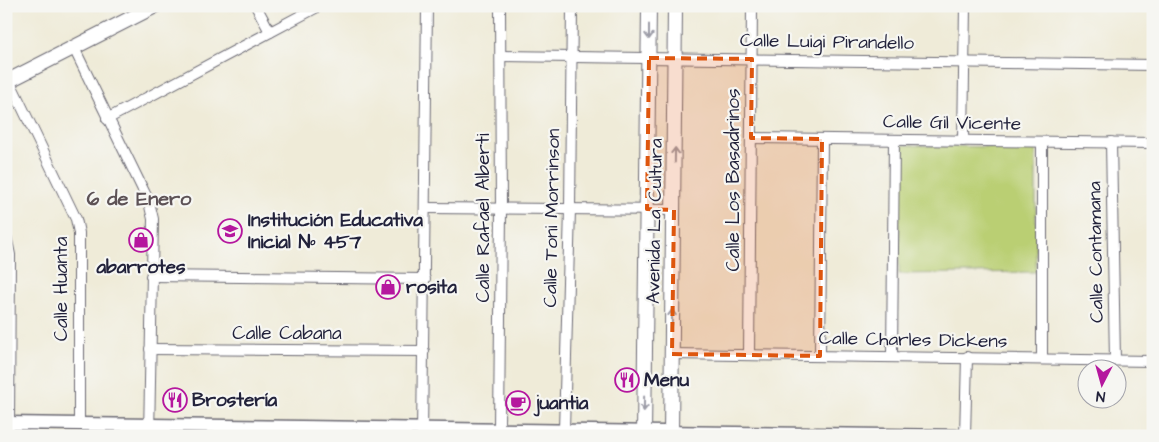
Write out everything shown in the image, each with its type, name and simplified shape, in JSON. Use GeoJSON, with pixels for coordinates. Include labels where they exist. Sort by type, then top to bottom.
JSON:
{"type":"FeatureCollection","features":[{"type":"Feature","properties":{"kind":"main road"},"geometry":{"type":"LineString","coordinates":[[8,81],[155,6]]}},
{"type":"Feature","properties":{"kind":"main road","name":"Avenida La Cultura"},"geometry":{"type":"LineString","coordinates":[[644,434],[649,6]]}},
{"type":"Feature","properties":{"kind":"main road","name":"Avenida La Cultura"},"geometry":{"type":"LineString","coordinates":[[671,434],[675,6]]}},
{"type":"Feature","properties":{"kind":"street"},"geometry":{"type":"LineString","coordinates":[[256,6],[270,32]]}},
{"type":"Feature","properties":{"kind":"street"},"geometry":{"type":"LineString","coordinates":[[107,119],[319,6]]}},
{"type":"Feature","properties":{"kind":"street"},"geometry":{"type":"LineString","coordinates":[[423,432],[427,6]]}},
{"type":"Feature","properties":{"kind":"street","name":"Calle Rafael Alberti"},"geometry":{"type":"LineString","coordinates":[[499,429],[500,6]]}},
{"type":"Feature","properties":{"kind":"street","name":"Calle Toni Morrinson"},"geometry":{"type":"LineString","coordinates":[[564,430],[570,209],[572,6]]}},
{"type":"Feature","properties":{"kind":"street","name":"Calle Los Basadrinos"},"geometry":{"type":"LineString","coordinates":[[749,354],[752,6]]}},
{"type":"Feature","properties":{"kind":"street"},"geometry":{"type":"LineString","coordinates":[[963,141],[965,6]]}},
{"type":"Feature","properties":{"kind":"street"},"geometry":{"type":"LineString","coordinates":[[74,48],[149,202],[152,219],[149,430]]}},
{"type":"Feature","properties":{"kind":"street","name":"Calle Luigi Pirandello"},"geometry":{"type":"LineString","coordinates":[[501,56],[1153,65]]}},
{"type":"Feature","properties":{"kind":"street","name":"Calle Huanta"},"geometry":{"type":"LineString","coordinates":[[8,81],[76,218],[79,233],[79,424]]}},
{"type":"Feature","properties":{"kind":"street","name":"Calle Gil Vicente"},"geometry":{"type":"LineString","coordinates":[[751,138],[1153,143]]}},
{"type":"Feature","properties":{"kind":"street"},"geometry":{"type":"LineString","coordinates":[[820,356],[822,139]]}},
{"type":"Feature","properties":{"kind":"street"},"geometry":{"type":"LineString","coordinates":[[892,357],[894,140]]}},
{"type":"Feature","properties":{"kind":"street"},"geometry":{"type":"LineString","coordinates":[[1042,142],[1042,359]]}},
{"type":"Feature","properties":{"kind":"street","name":"Calle Contamana"},"geometry":{"type":"LineString","coordinates":[[1111,142],[1115,360]]}},
{"type":"Feature","properties":{"kind":"street"},"geometry":{"type":"LineString","coordinates":[[426,208],[674,210]]}},
{"type":"Feature","properties":{"kind":"street"},"geometry":{"type":"LineString","coordinates":[[6,236],[10,255],[8,423],[79,424],[149,430],[423,432],[499,429],[644,434],[956,436]]}},
{"type":"Feature","properties":{"kind":"street"},"geometry":{"type":"LineString","coordinates":[[151,276],[425,279]]}},
{"type":"Feature","properties":{"kind":"street","name":"Calle Cabana"},"geometry":{"type":"LineString","coordinates":[[150,349],[424,351]]}},
{"type":"Feature","properties":{"kind":"street","name":"Calle Charles Dickens"},"geometry":{"type":"LineString","coordinates":[[672,354],[1115,360]]}},
{"type":"Feature","properties":{"kind":"street"},"geometry":{"type":"LineString","coordinates":[[965,436],[966,357]]}},
{"type":"Feature","properties":{"kind":"street","name":"Calle Charles Dickens"},"geometry":{"type":"LineString","coordinates":[[1126,360],[1153,361]]}},
{"type":"Feature","properties":{"kind":"highlighted area"},"geometry":{"type":"Polygon","coordinates":[[[649,58],[752,59],[751,138],[822,139],[820,356],[672,354],[674,210],[647,209],[649,58]]]}},
{"type":"Feature","properties":{"kind":"green space"},"geometry":{"type":"Polygon","coordinates":[[[899,145],[1036,148],[1036,272],[899,274],[899,145]]]}},
{"type":"Feature","properties":{"kind":"place","name":"Institución Educativa Inicial Nº 457"},"geometry":{"type":"Point","coordinates":[230,231]}},
{"type":"Feature","properties":{"kind":"place","name":"abarrotes"},"geometry":{"type":"Point","coordinates":[141,240]}},
{"type":"Feature","properties":{"kind":"place","name":"rosita"},"geometry":{"type":"Point","coordinates":[388,287]}},
{"type":"Feature","properties":{"kind":"place","name":"Menu"},"geometry":{"type":"Point","coordinates":[627,380]}},
{"type":"Feature","properties":{"kind":"place","name":"Brostería"},"geometry":{"type":"Point","coordinates":[175,400]}},
{"type":"Feature","properties":{"kind":"place","name":"juantia"},"geometry":{"type":"Point","coordinates":[518,403]}},
{"type":"Feature","properties":{"kind":"district","name":"6 de Enero"},"geometry":{"type":"Point","coordinates":[139,199]}}]}
